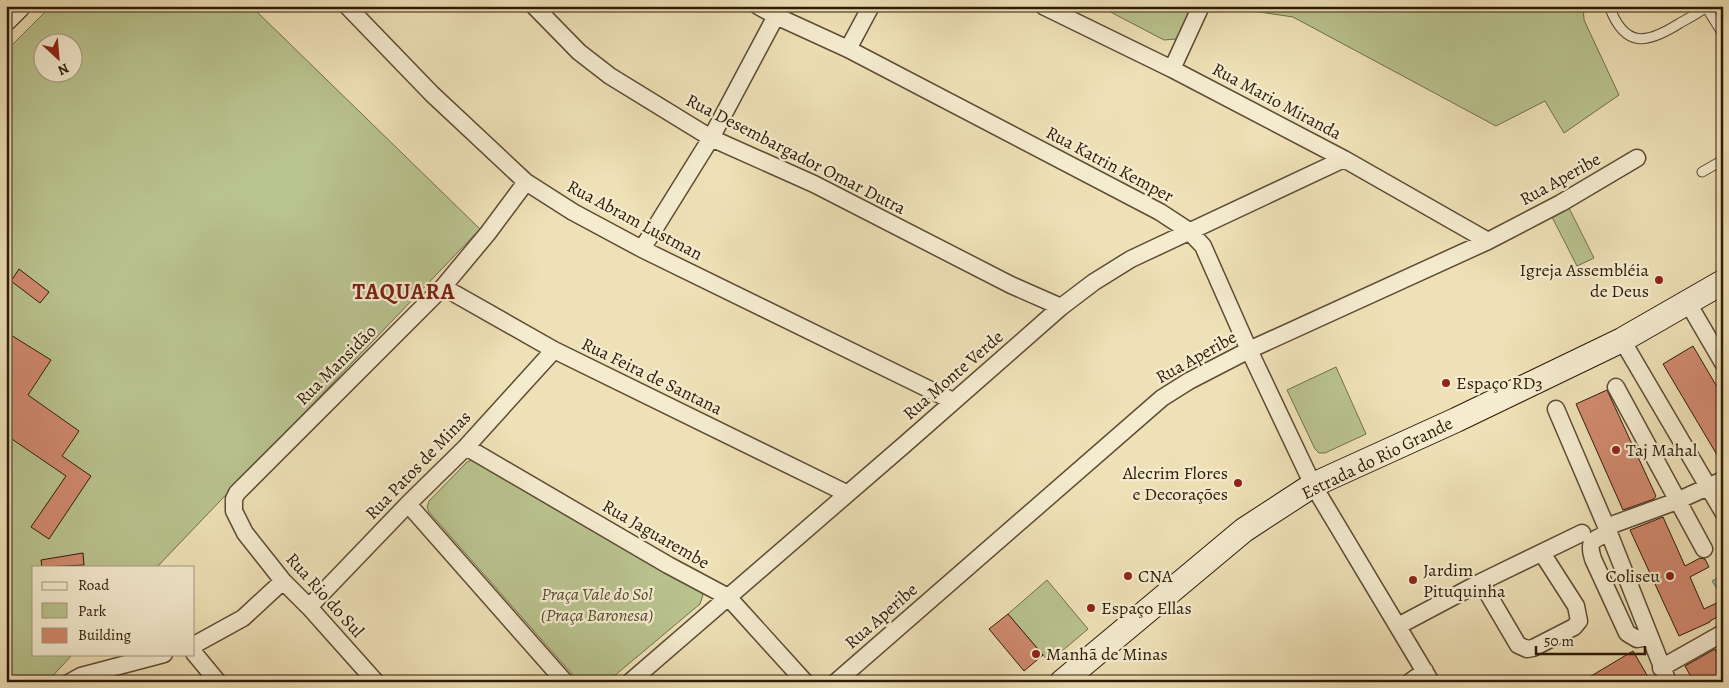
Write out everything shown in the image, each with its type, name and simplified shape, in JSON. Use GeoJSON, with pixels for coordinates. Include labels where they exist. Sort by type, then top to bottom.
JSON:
{"type":"FeatureCollection","features":[{"type":"Feature","properties":{"kind":"main road"},"geometry":{"type":"LineString","coordinates":[[6,18],[18,6]]}},
{"type":"Feature","properties":{"kind":"main road","name":"Estrada do Rio Grande"},"geometry":{"type":"LineString","coordinates":[[1062,682],[1244,530],[1313,485],[1456,420],[1622,340],[1719,287]]}},
{"type":"Feature","properties":{"kind":"street","name":"Rua Abram Lustman"},"geometry":{"type":"LineString","coordinates":[[346,6],[432,94],[526,182],[573,212],[642,250],[953,401]]}},
{"type":"Feature","properties":{"kind":"street","name":"Rua Desembargador Omar Dutra"},"geometry":{"type":"LineString","coordinates":[[534,6],[579,52],[610,76],[711,138],[814,184],[1010,285],[1060,307]]}},
{"type":"Feature","properties":{"kind":"street","name":"Rua Katrin Kemper"},"geometry":{"type":"LineString","coordinates":[[758,6],[848,49],[1160,212],[1189,231],[1203,246],[1249,350],[1313,485],[1428,676]]}},
{"type":"Feature","properties":{"kind":"street"},"geometry":{"type":"LineString","coordinates":[[848,49],[871,6]]}},
{"type":"Feature","properties":{"kind":"street","name":"Rua Mario Miranda"},"geometry":{"type":"LineString","coordinates":[[1043,6],[1172,69],[1344,159],[1488,241]]}},
{"type":"Feature","properties":{"kind":"street"},"geometry":{"type":"LineString","coordinates":[[1172,69],[1201,6]]}},
{"type":"Feature","properties":{"kind":"street"},"geometry":{"type":"LineString","coordinates":[[642,250],[711,138],[776,16]]}},
{"type":"Feature","properties":{"kind":"street","name":"Rua Aperibe"},"geometry":{"type":"LineString","coordinates":[[836,682],[1162,398],[1189,381],[1249,350],[1488,241],[1561,203],[1637,158]]}},
{"type":"Feature","properties":{"kind":"street","name":"Rua Monte Verde"},"geometry":{"type":"LineString","coordinates":[[630,682],[1060,307],[1094,282],[1131,259],[1344,159]]}},
{"type":"Feature","properties":{"kind":"street","name":"Rua Mansidão"},"geometry":{"type":"LineString","coordinates":[[245,533],[234,511],[234,499],[237,493],[443,287],[488,233],[526,182]]}},
{"type":"Feature","properties":{"kind":"street","name":"Rua Feira de Santana"},"geometry":{"type":"LineString","coordinates":[[443,287],[554,350],[846,494]]}},
{"type":"Feature","properties":{"kind":"street"},"geometry":{"type":"LineString","coordinates":[[1688,303],[1723,363]]}},
{"type":"Feature","properties":{"kind":"street"},"geometry":{"type":"LineString","coordinates":[[1622,340],[1715,483],[1723,512]]}},
{"type":"Feature","properties":{"kind":"street","name":"Rua Patos de Minas"},"geometry":{"type":"LineString","coordinates":[[309,607],[466,447],[554,350]]}},
{"type":"Feature","properties":{"kind":"street"},"geometry":{"type":"LineString","coordinates":[[1616,387],[1704,549]]}},
{"type":"Feature","properties":{"kind":"street"},"geometry":{"type":"LineString","coordinates":[[1556,410],[1608,530],[1664,675],[1723,633]]}},
{"type":"Feature","properties":{"kind":"street","name":"Rua Jaguarembe"},"geometry":{"type":"LineString","coordinates":[[466,447],[668,565],[728,597],[805,682]]}},
{"type":"Feature","properties":{"kind":"street"},"geometry":{"type":"LineString","coordinates":[[1649,637],[1637,639],[1626,633],[1593,558],[1590,550],[1591,542],[1608,530],[1715,483]]}},
{"type":"Feature","properties":{"kind":"street"},"geometry":{"type":"LineString","coordinates":[[408,504],[565,682]]}},
{"type":"Feature","properties":{"kind":"street","name":"Rua Rio do Sul"},"geometry":{"type":"LineString","coordinates":[[245,533],[283,581],[309,607],[376,682]]}},
{"type":"Feature","properties":{"kind":"street"},"geometry":{"type":"LineString","coordinates":[[1398,626],[1481,582],[1582,533]]}},
{"type":"Feature","properties":{"kind":"street"},"geometry":{"type":"LineString","coordinates":[[1481,582],[1522,648],[1534,648],[1574,627],[1579,621],[1576,606],[1542,553]]}},
{"type":"Feature","properties":{"kind":"street"},"geometry":{"type":"LineString","coordinates":[[195,644],[243,618],[283,581]]}},
{"type":"Feature","properties":{"kind":"street"},"geometry":{"type":"LineString","coordinates":[[195,654],[218,682]]}},
{"type":"Feature","properties":{"kind":"street"},"geometry":{"type":"LineString","coordinates":[[70,682],[80,676],[156,656]]}},
{"type":"Feature","properties":{"kind":"street"},"geometry":{"type":"LineString","coordinates":[[1410,682],[1428,676]]}},
{"type":"Feature","properties":{"kind":"lane"},"geometry":{"type":"LineString","coordinates":[[1609,6],[1615,22],[1628,34],[1636,38],[1650,39],[1663,34],[1706,7],[1723,34]]}},
{"type":"Feature","properties":{"kind":"lane"},"geometry":{"type":"LineString","coordinates":[[1702,172],[1723,160]]}},
{"type":"Feature","properties":{"kind":"green space"},"geometry":{"type":"Polygon","coordinates":[[[51,6],[251,6],[480,229],[158,566],[32,566],[32,656],[71,656],[47,682],[6,682],[6,51],[51,6]]]}},
{"type":"Feature","properties":{"kind":"green space"},"geometry":{"type":"Polygon","coordinates":[[[1099,6],[1193,6],[1184,32],[1176,39],[1164,40],[1099,6]]]}},
{"type":"Feature","properties":{"kind":"green space"},"geometry":{"type":"Polygon","coordinates":[[[1219,6],[1583,6],[1584,20],[1619,95],[1564,133],[1545,101],[1496,126],[1293,17],[1219,6]]]}},
{"type":"Feature","properties":{"kind":"green space"},"geometry":{"type":"Polygon","coordinates":[[[1569,208],[1594,258],[1577,266],[1552,217],[1569,208]]]}},
{"type":"Feature","properties":{"kind":"green space"},"geometry":{"type":"Polygon","coordinates":[[[1336,367],[1366,434],[1325,453],[1319,453],[1315,449],[1287,390],[1336,367]]]}},
{"type":"Feature","properties":{"kind":"green space","name":"Praça Vale do Sol (Praça Baronesa)"},"geometry":{"type":"Polygon","coordinates":[[[474,459],[698,589],[703,595],[700,604],[607,682],[579,682],[429,512],[427,507],[429,501],[467,462],[474,459]]]}},
{"type":"Feature","properties":{"kind":"green space"},"geometry":{"type":"Polygon","coordinates":[[[1047,580],[1088,629],[1049,662],[1008,614],[1047,580]]]}},
{"type":"Feature","properties":{"kind":"water"},"geometry":{"type":"Polygon","coordinates":[[[1723,556],[1723,586],[1717,589],[1712,581],[1720,576],[1717,562],[1723,556]]]}},
{"type":"Feature","properties":{"kind":"building"},"geometry":{"type":"Polygon","coordinates":[[[19,269],[49,292],[40,303],[11,281],[19,269]]]}},
{"type":"Feature","properties":{"kind":"building"},"geometry":{"type":"Polygon","coordinates":[[[6,332],[51,360],[28,395],[79,431],[62,456],[91,476],[49,539],[31,527],[66,476],[6,435],[6,378],[12,369],[6,365],[6,332]]]}},
{"type":"Feature","properties":{"kind":"building"},"geometry":{"type":"Polygon","coordinates":[[[1693,346],[1723,397],[1723,465],[1663,364],[1693,346]]]}},
{"type":"Feature","properties":{"kind":"building","name":"Taj Mahal"},"geometry":{"type":"Polygon","coordinates":[[[1607,390],[1656,496],[1654,499],[1623,510],[1576,404],[1607,390]]]}},
{"type":"Feature","properties":{"kind":"building","name":"Coliseu"},"geometry":{"type":"Polygon","coordinates":[[[1663,517],[1685,566],[1700,558],[1705,559],[1709,567],[1690,577],[1704,609],[1723,600],[1723,614],[1679,636],[1630,530],[1663,517]]]}},
{"type":"Feature","properties":{"kind":"building"},"geometry":{"type":"Polygon","coordinates":[[[83,553],[84,565],[42,566],[41,560],[83,553]]]}},
{"type":"Feature","properties":{"kind":"building"},"geometry":{"type":"Polygon","coordinates":[[[1008,614],[1043,655],[1024,671],[989,629],[1008,614]]]}},
{"type":"Feature","properties":{"kind":"building"},"geometry":{"type":"Polygon","coordinates":[[[1715,649],[1723,663],[1723,682],[1694,682],[1685,666],[1715,649]]]}},
{"type":"Feature","properties":{"kind":"building"},"geometry":{"type":"Polygon","coordinates":[[[1633,651],[1651,682],[1581,682],[1633,651]]]}},
{"type":"Feature","properties":{"kind":"place","name":"Igreja Assembléia de Deus"},"geometry":{"type":"Point","coordinates":[1659,280]}},
{"type":"Feature","properties":{"kind":"place","name":"Espaço RD3"},"geometry":{"type":"Point","coordinates":[1446,383]}},
{"type":"Feature","properties":{"kind":"place","name":"Taj Mahal"},"geometry":{"type":"Point","coordinates":[1616,450]}},
{"type":"Feature","properties":{"kind":"place","name":"Alecrim Flores e Decorações"},"geometry":{"type":"Point","coordinates":[1238,483]}},
{"type":"Feature","properties":{"kind":"place","name":"CNA"},"geometry":{"type":"Point","coordinates":[1128,576]}},
{"type":"Feature","properties":{"kind":"place","name":"Coliseu"},"geometry":{"type":"Point","coordinates":[1670,576]}},
{"type":"Feature","properties":{"kind":"place","name":"Jardim Pituquinha"},"geometry":{"type":"Point","coordinates":[1413,580]}},
{"type":"Feature","properties":{"kind":"place","name":"Espaço Ellas"},"geometry":{"type":"Point","coordinates":[1091,608]}},
{"type":"Feature","properties":{"kind":"place","name":"Manhã de Minas"},"geometry":{"type":"Point","coordinates":[1036,654]}},
{"type":"Feature","properties":{"kind":"district","name":"TAQUARA"},"geometry":{"type":"Point","coordinates":[404,291]}}]}
